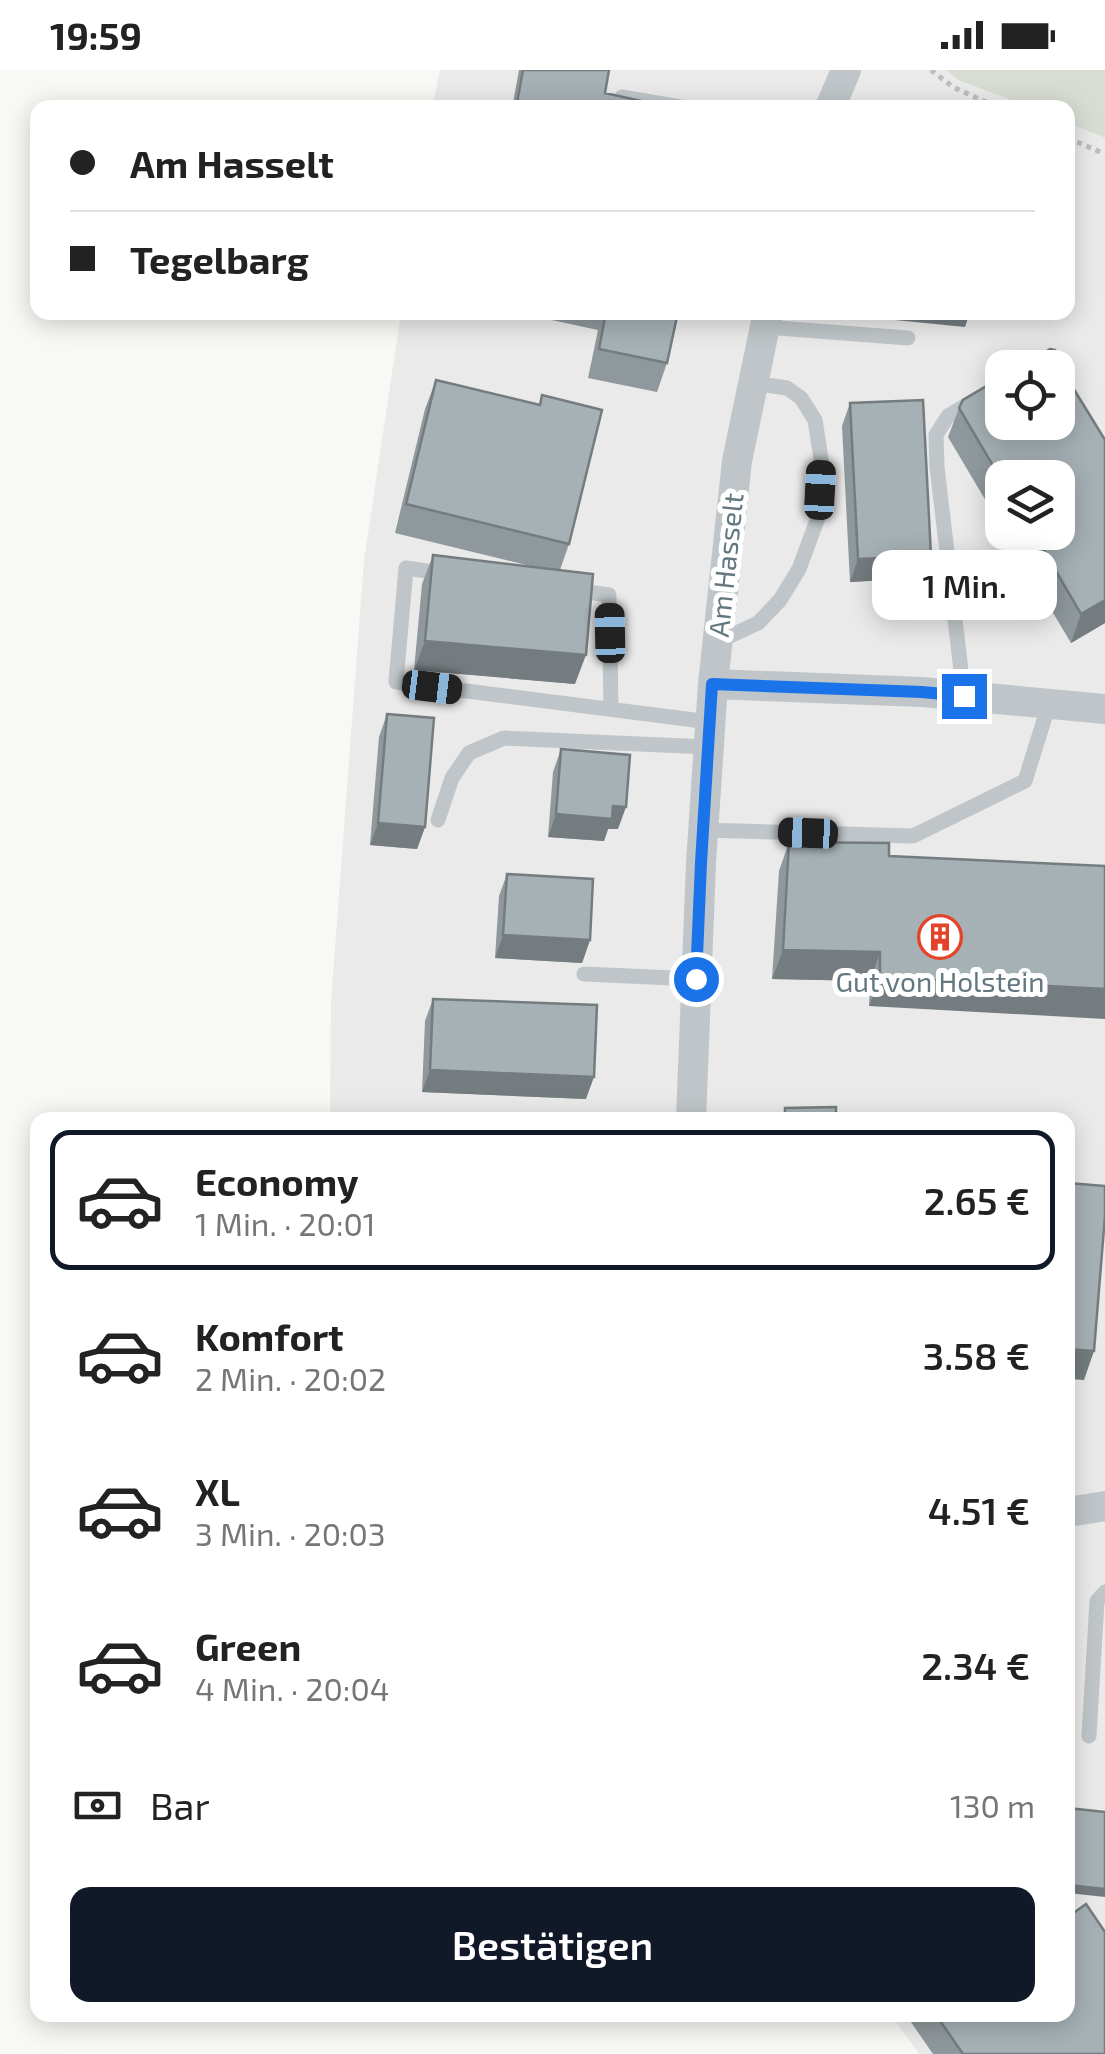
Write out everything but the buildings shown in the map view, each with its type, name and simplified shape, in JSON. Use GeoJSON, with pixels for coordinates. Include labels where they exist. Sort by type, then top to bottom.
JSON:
{"type":"FeatureCollection","features":[{"type":"Feature","properties":{"kind":"street"},"geometry":{"type":"LineString","coordinates":[[833,100],[846,70]]}},
{"type":"Feature","properties":{"kind":"street","name":"Am Hasselt"},"geometry":{"type":"LineString","coordinates":[[690,1112],[712,684],[737,460],[766,320]]}},
{"type":"Feature","properties":{"kind":"street"},"geometry":{"type":"LineString","coordinates":[[712,684],[922,692],[1105,709]]}},
{"type":"Feature","properties":{"kind":"street"},"geometry":{"type":"LineString","coordinates":[[1075,1511],[1105,1506]]}},
{"type":"Feature","properties":{"kind":"lane"},"geometry":{"type":"LineString","coordinates":[[622,97],[644,100]]}},
{"type":"Feature","properties":{"kind":"lane"},"geometry":{"type":"LineString","coordinates":[[766,320],[908,338]]}},
{"type":"Feature","properties":{"kind":"lane"},"geometry":{"type":"LineString","coordinates":[[717,642],[758,623],[780,600],[799,569],[819,515],[822,465],[815,420],[802,398],[787,388],[753,383]]}},
{"type":"Feature","properties":{"kind":"lane"},"geometry":{"type":"LineString","coordinates":[[964,696],[936,434],[948,416],[985,394]]}},
{"type":"Feature","properties":{"kind":"lane"},"geometry":{"type":"LineString","coordinates":[[461,576],[406,568],[396,682],[611,709],[709,734]]}},
{"type":"Feature","properties":{"kind":"lane"},"geometry":{"type":"LineString","coordinates":[[554,588],[609,595],[611,709]]}},
{"type":"Feature","properties":{"kind":"lane"},"geometry":{"type":"LineString","coordinates":[[703,830],[913,836],[1025,781],[1049,704]]}},
{"type":"Feature","properties":{"kind":"lane"},"geometry":{"type":"LineString","coordinates":[[438,820],[452,778],[468,753],[504,738],[709,734]]}},
{"type":"Feature","properties":{"kind":"lane"},"geometry":{"type":"LineString","coordinates":[[584,974],[696,979]]}},
{"type":"Feature","properties":{"kind":"lane"},"geometry":{"type":"LineString","coordinates":[[1089,1736],[1097,1602],[1105,1592]]}},
{"type":"Feature","properties":{"kind":"path"},"geometry":{"type":"LineString","coordinates":[[931,70],[953,87],[981,100]]}},
{"type":"Feature","properties":{"kind":"path"},"geometry":{"type":"LineString","coordinates":[[1075,141],[1105,154]]}},
{"type":"Feature","properties":{"kind":"shaded area"},"geometry":{"type":"Polygon","coordinates":[[[440,70],[946,70],[958,80],[1011,100],[434,100],[440,70]]]}},
{"type":"Feature","properties":{"kind":"shaded area"},"geometry":{"type":"Polygon","coordinates":[[[946,70],[1105,70],[1105,138],[1075,126],[1075,100],[1011,100],[958,80],[946,70]]]}},
{"type":"Feature","properties":{"kind":"shaded area"},"geometry":{"type":"Polygon","coordinates":[[[1075,126],[1105,138],[1105,2054],[919,2054],[896,2022],[1075,2022],[1075,1112],[330,1112],[331,1002],[364,561],[400,320],[1075,320],[1075,126]]]}},
{"type":"Feature","properties":{"kind":"place","name":"Gut von Holstein"},"geometry":{"type":"Point","coordinates":[940,937]}},
{"type":"Feature","properties":{"kind":"route"},"geometry":{"type":"LineString","coordinates":[[696,979],[712,684],[964,696]]}}]}
